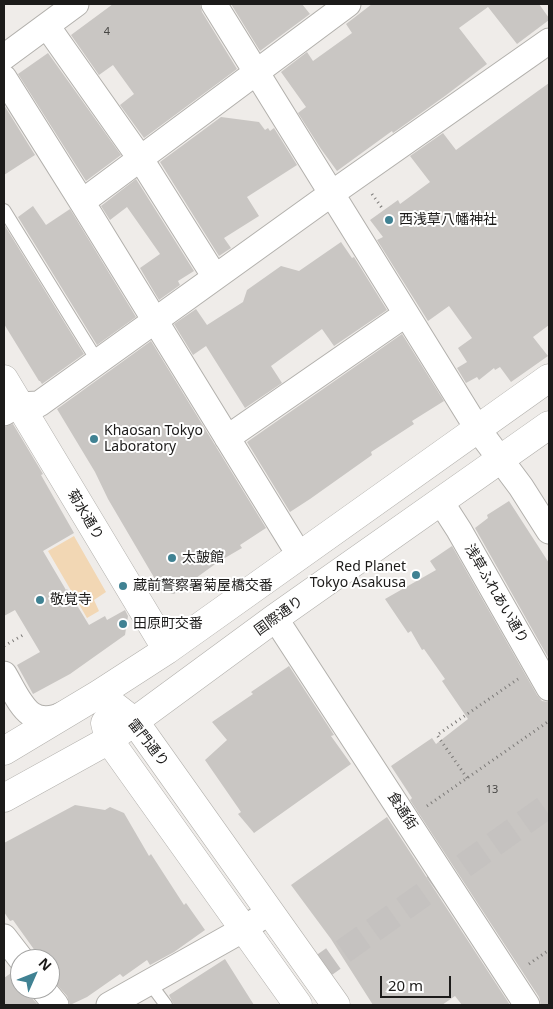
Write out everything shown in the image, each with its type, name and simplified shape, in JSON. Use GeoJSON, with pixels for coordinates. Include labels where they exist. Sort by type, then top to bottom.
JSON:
{"type":"FeatureCollection","features":[{"type":"Feature","properties":{"kind":"main road"},"geometry":{"type":"LineString","coordinates":[[4,751],[99,694],[167,650],[549,378]]}},
{"type":"Feature","properties":{"kind":"main road","name":"菊水通り"},"geometry":{"type":"LineString","coordinates":[[4,379],[11,409],[167,650]]}},
{"type":"Feature","properties":{"kind":"main road","name":"国際通り"},"geometry":{"type":"LineString","coordinates":[[4,798],[109,740],[276,618],[549,425]]}},
{"type":"Feature","properties":{"kind":"main road","name":"雷門通り"},"geometry":{"type":"LineString","coordinates":[[99,694],[135,722],[336,1005]]}},
{"type":"Feature","properties":{"kind":"main road","name":"雷門通り"},"geometry":{"type":"LineString","coordinates":[[99,694],[109,740],[298,1005]]}},
{"type":"Feature","properties":{"kind":"street"},"geometry":{"type":"LineString","coordinates":[[4,57],[76,4]]}},
{"type":"Feature","properties":{"kind":"street"},"geometry":{"type":"LineString","coordinates":[[214,4],[477,428],[549,531]]}},
{"type":"Feature","properties":{"kind":"street"},"geometry":{"type":"LineString","coordinates":[[82,202],[256,72],[321,12],[348,4]]}},
{"type":"Feature","properties":{"kind":"street"},"geometry":{"type":"LineString","coordinates":[[47,26],[140,158],[215,277]]}},
{"type":"Feature","properties":{"kind":"street"},"geometry":{"type":"LineString","coordinates":[[11,409],[39,404],[331,194],[549,41]]}},
{"type":"Feature","properties":{"kind":"street"},"geometry":{"type":"LineString","coordinates":[[4,78],[300,556]]}},
{"type":"Feature","properties":{"kind":"street"},"geometry":{"type":"LineString","coordinates":[[227,438],[406,314]]}},
{"type":"Feature","properties":{"kind":"street","name":"浅草ふれあい通り"},"geometry":{"type":"LineString","coordinates":[[441,502],[459,530],[549,688]]}},
{"type":"Feature","properties":{"kind":"street","name":"食通街"},"geometry":{"type":"LineString","coordinates":[[276,618],[527,1005]]}},
{"type":"Feature","properties":{"kind":"street"},"geometry":{"type":"LineString","coordinates":[[4,674],[24,709],[37,718],[45,720],[56,718],[99,694]]}},
{"type":"Feature","properties":{"kind":"street"},"geometry":{"type":"LineString","coordinates":[[109,1005],[244,929],[269,912]]}},
{"type":"Feature","properties":{"kind":"street"},"geometry":{"type":"LineString","coordinates":[[4,937],[13,949]]}},
{"type":"Feature","properties":{"kind":"lane"},"geometry":{"type":"LineString","coordinates":[[4,210],[98,362]]}},
{"type":"Feature","properties":{"kind":"lane"},"geometry":{"type":"LineString","coordinates":[[149,982],[166,1005]]}},
{"type":"Feature","properties":{"kind":"path"},"geometry":{"type":"LineString","coordinates":[[4,646],[23,635]]}},
{"type":"Feature","properties":{"kind":"path"},"geometry":{"type":"LineString","coordinates":[[467,778],[437,735],[537,666]]}},
{"type":"Feature","properties":{"kind":"path"},"geometry":{"type":"LineString","coordinates":[[408,819],[549,721]]}},
{"type":"Feature","properties":{"kind":"shaded area"},"geometry":{"type":"Polygon","coordinates":[[[74,536],[106,592],[94,600],[99,611],[87,618],[48,551],[74,536]]]}},
{"type":"Feature","properties":{"kind":"building"},"geometry":{"type":"Polygon","coordinates":[[[113,4],[200,4],[202,12],[237,69],[144,138],[120,105],[134,94],[113,65],[99,75],[71,35],[113,4]]]}},
{"type":"Feature","properties":{"kind":"building"},"geometry":{"type":"Polygon","coordinates":[[[231,4],[302,4],[310,14],[260,51],[231,4]]]}},
{"type":"Feature","properties":{"kind":"building"},"geometry":{"type":"Polygon","coordinates":[[[372,4],[539,4],[549,20],[517,44],[488,7],[459,28],[487,64],[445,96],[337,171],[298,113],[306,107],[281,72],[307,52],[313,61],[352,33],[346,24],[372,4]]]}},
{"type":"Feature","properties":{"kind":"building"},"geometry":{"type":"Polygon","coordinates":[[[48,53],[121,155],[86,181],[18,74],[48,53]]]}},
{"type":"Feature","properties":{"kind":"building"},"geometry":{"type":"Polygon","coordinates":[[[549,83],[549,325],[533,337],[548,356],[511,382],[500,367],[495,370],[494,368],[479,380],[477,377],[466,383],[457,368],[467,362],[458,348],[472,338],[449,306],[428,321],[377,240],[383,237],[370,220],[398,200],[400,204],[430,182],[410,156],[443,133],[456,150],[549,83]]]}},
{"type":"Feature","properties":{"kind":"building"},"geometry":{"type":"Polygon","coordinates":[[[4,105],[35,155],[4,175],[4,105]]]}},
{"type":"Feature","properties":{"kind":"building"},"geometry":{"type":"Polygon","coordinates":[[[221,117],[259,122],[265,130],[268,128],[270,131],[274,128],[297,165],[247,197],[259,216],[224,238],[231,248],[219,256],[160,162],[221,117]]]}},
{"type":"Feature","properties":{"kind":"building"},"geometry":{"type":"Polygon","coordinates":[[[136,179],[194,271],[178,281],[180,285],[159,300],[140,268],[160,254],[127,207],[110,220],[101,206],[136,179]]]}},
{"type":"Feature","properties":{"kind":"building"},"geometry":{"type":"Polygon","coordinates":[[[33,206],[46,225],[70,209],[136,317],[97,345],[18,217],[33,206]]]}},
{"type":"Feature","properties":{"kind":"building"},"geometry":{"type":"Polygon","coordinates":[[[5,226],[84,354],[42,384],[4,324],[5,226]]]}},
{"type":"Feature","properties":{"kind":"building"},"geometry":{"type":"Polygon","coordinates":[[[341,242],[352,258],[354,257],[387,310],[334,346],[322,329],[271,366],[282,383],[245,408],[206,346],[193,355],[174,324],[196,309],[207,325],[243,302],[247,290],[281,266],[299,271],[341,242]]]}},
{"type":"Feature","properties":{"kind":"building"},"geometry":{"type":"Polygon","coordinates":[[[402,334],[444,401],[412,421],[414,424],[371,452],[372,455],[290,512],[247,442],[402,334]]]}},
{"type":"Feature","properties":{"kind":"building"},"geometry":{"type":"Polygon","coordinates":[[[151,341],[266,528],[240,545],[242,548],[218,562],[174,594],[162,591],[57,409],[151,341]]]}},
{"type":"Feature","properties":{"kind":"building"},"geometry":{"type":"Polygon","coordinates":[[[13,424],[43,474],[41,475],[74,533],[43,551],[66,590],[89,625],[105,616],[107,620],[125,610],[128,616],[125,635],[70,674],[33,694],[17,665],[40,652],[15,610],[4,616],[4,427],[13,424]]]}},
{"type":"Feature","properties":{"kind":"building"},"geometry":{"type":"Polygon","coordinates":[[[509,501],[549,563],[549,659],[475,528],[488,518],[487,515],[509,501]]]}},
{"type":"Feature","properties":{"kind":"building"},"geometry":{"type":"Polygon","coordinates":[[[452,546],[537,695],[542,701],[549,702],[549,1005],[541,1005],[539,997],[410,800],[412,798],[391,766],[432,738],[436,744],[468,719],[442,681],[445,679],[424,649],[422,650],[411,631],[408,633],[385,599],[436,570],[430,561],[452,546]]]}},
{"type":"Feature","properties":{"kind":"building"},"geometry":{"type":"Polygon","coordinates":[[[289,666],[334,735],[331,736],[351,764],[254,833],[238,814],[241,812],[205,760],[227,740],[212,722],[289,666]]]}},
{"type":"Feature","properties":{"kind":"building"},"geometry":{"type":"Polygon","coordinates":[[[75,805],[105,810],[110,807],[124,813],[149,856],[151,854],[184,905],[186,903],[205,930],[174,952],[150,965],[147,960],[123,977],[120,974],[87,997],[70,1005],[67,996],[60,988],[60,949],[34,949],[13,920],[10,921],[4,912],[4,843],[75,805]]]}},
{"type":"Feature","properties":{"kind":"building"},"geometry":{"type":"Polygon","coordinates":[[[387,817],[510,1005],[462,1005],[455,996],[442,1005],[373,1005],[331,939],[291,885],[387,817]]]}},
{"type":"Feature","properties":{"kind":"building"},"geometry":{"type":"Polygon","coordinates":[[[225,959],[254,1005],[174,1005],[169,995],[225,959]]]}},
{"type":"Feature","properties":{"kind":"building"},"geometry":{"type":"Polygon","coordinates":[[[10,974],[10,999],[33,999],[38,1005],[4,1005],[4,978],[10,974]]]}},
{"type":"Feature","properties":{"kind":"tunnel"},"geometry":{"type":"LineString","coordinates":[[313,973],[549,805]]}},
{"type":"Feature","properties":{"kind":"place","name":"西浅草八幡神社"},"geometry":{"type":"Point","coordinates":[389,220]}},
{"type":"Feature","properties":{"kind":"place","name":"Khaosan Tokyo Laboratory"},"geometry":{"type":"Point","coordinates":[94,439]}},
{"type":"Feature","properties":{"kind":"place","name":"太皷館"},"geometry":{"type":"Point","coordinates":[172,558]}},
{"type":"Feature","properties":{"kind":"place","name":"Red Planet Tokyo Asakusa"},"geometry":{"type":"Point","coordinates":[416,575]}},
{"type":"Feature","properties":{"kind":"place","name":"蔵前警察署菊屋橋交番"},"geometry":{"type":"Point","coordinates":[123,586]}},
{"type":"Feature","properties":{"kind":"place","name":"敬覚寺"},"geometry":{"type":"Point","coordinates":[40,600]}},
{"type":"Feature","properties":{"kind":"place","name":"田原町交番"},"geometry":{"type":"Point","coordinates":[123,624]}}]}
